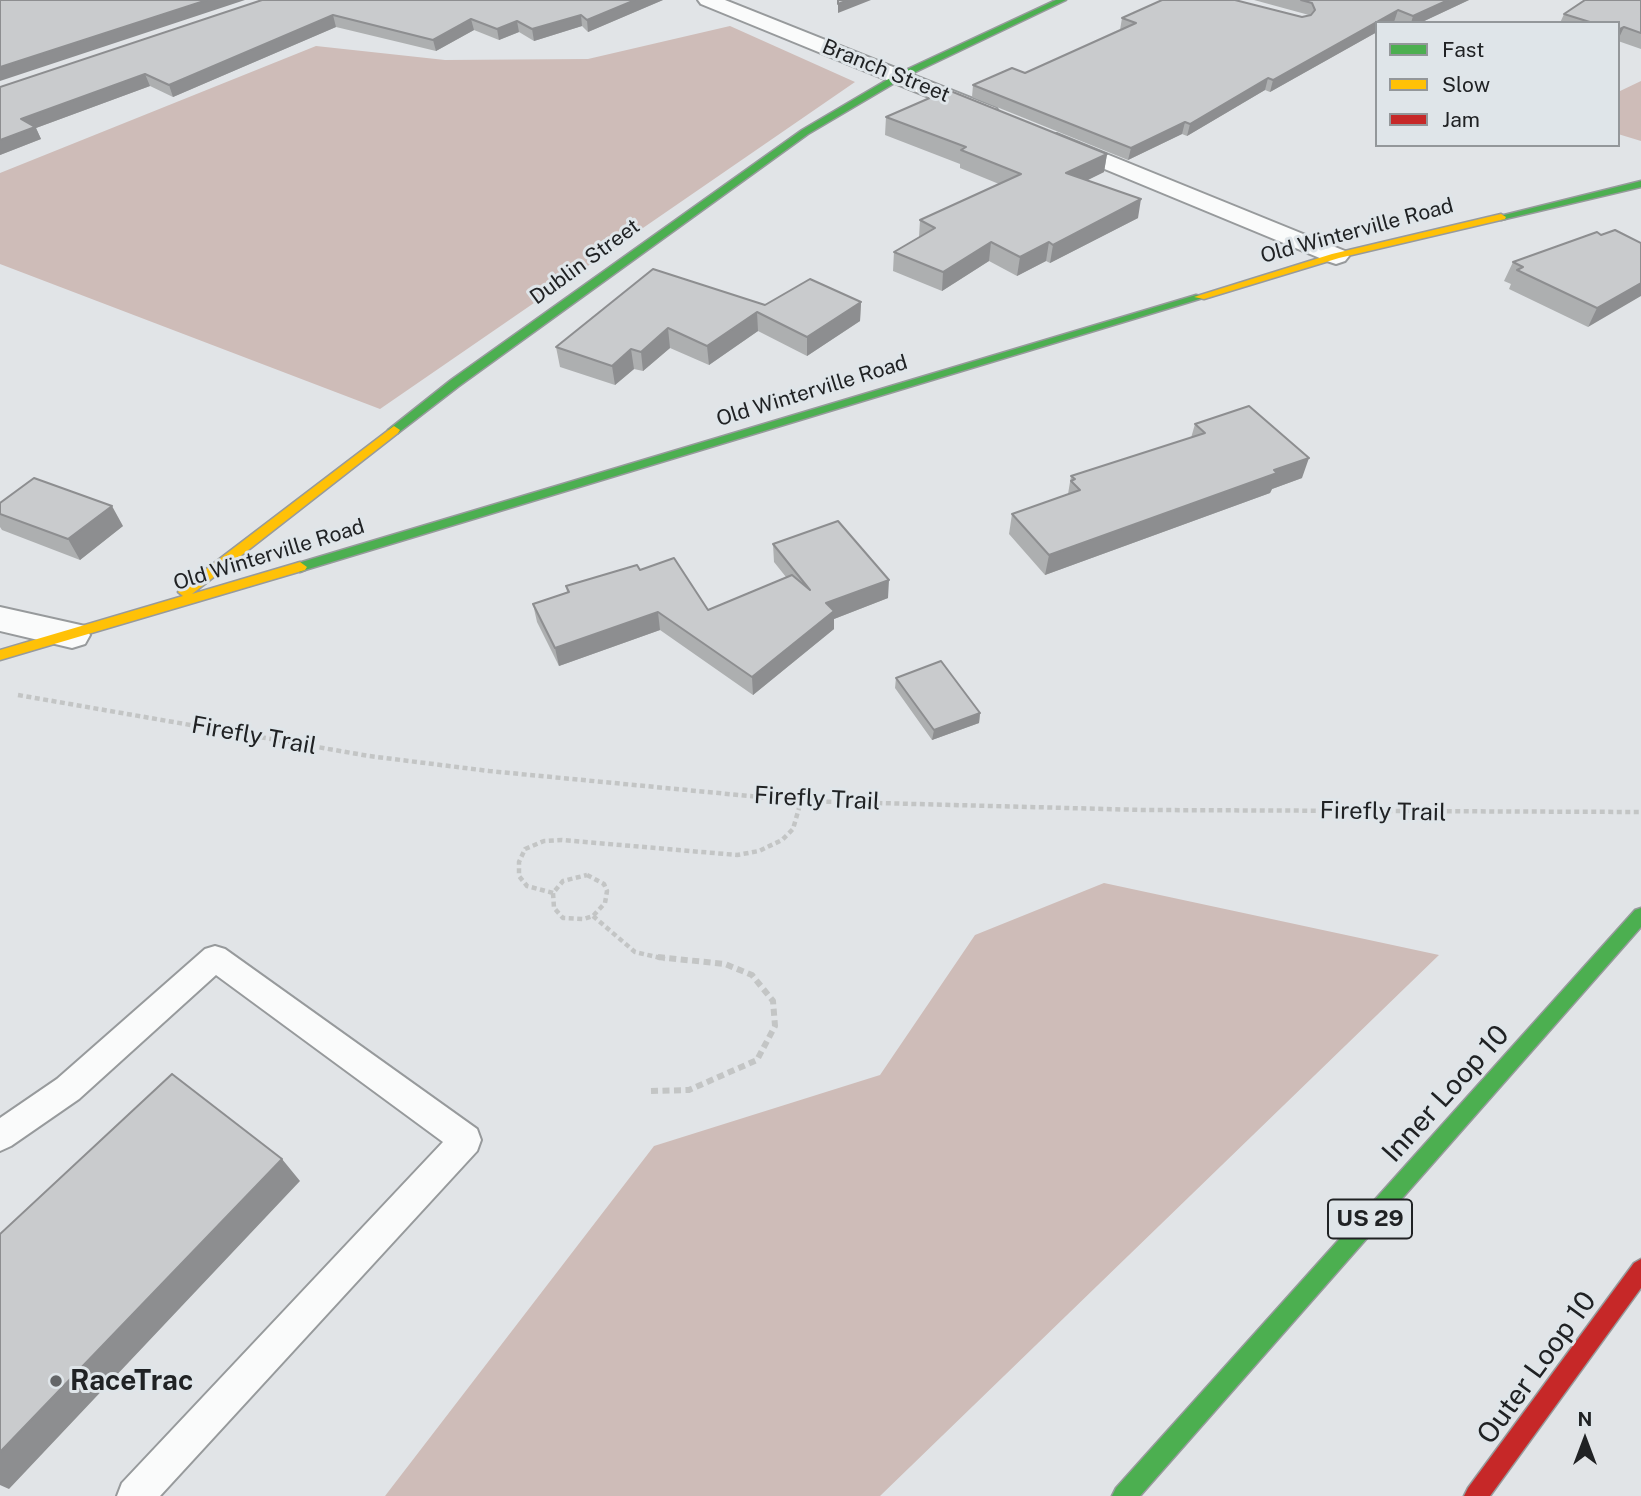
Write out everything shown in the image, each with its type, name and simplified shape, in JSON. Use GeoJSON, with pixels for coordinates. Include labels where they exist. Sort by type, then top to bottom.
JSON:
{"type":"FeatureCollection","features":[{"type":"Feature","properties":{"kind":"main road","name":"Dublin Street"},"geometry":{"type":"LineString","coordinates":[[164,608],[454,383],[805,132],[900,76],[1062,0]]}},
{"type":"Feature","properties":{"kind":"main road","name":"Old Winterville Road"},"geometry":{"type":"LineString","coordinates":[[0,654],[164,608],[1336,256],[1641,184]]}},
{"type":"Feature","properties":{"kind":"main road","name":"Inner Loop 10"},"geometry":{"type":"LineString","coordinates":[[1124,1496],[1641,915]]}},
{"type":"Feature","properties":{"kind":"main road","name":"Outer Loop 10"},"geometry":{"type":"LineString","coordinates":[[1476,1496],[1641,1270]]}},
{"type":"Feature","properties":{"kind":"street","name":"Branch Street"},"geometry":{"type":"LineString","coordinates":[[708,0],[1003,119]]}},
{"type":"Feature","properties":{"kind":"street"},"geometry":{"type":"LineString","coordinates":[[1042,135],[1336,256]]}},
{"type":"Feature","properties":{"kind":"street"},"geometry":{"type":"LineString","coordinates":[[0,619],[72,635]]}},
{"type":"Feature","properties":{"kind":"lane"},"geometry":{"type":"LineString","coordinates":[[0,1136],[68,1089],[215,958],[466,1140],[135,1496]]}},
{"type":"Feature","properties":{"kind":"path","name":"Firefly Trail"},"geometry":{"type":"LineString","coordinates":[[8,693],[369,756],[515,774],[801,801],[1143,810],[1641,812]]}},
{"type":"Feature","properties":{"kind":"path"},"geometry":{"type":"LineString","coordinates":[[554,893],[527,886],[519,876],[519,862],[525,849],[544,841],[562,840],[737,855],[759,851],[782,840],[793,829],[801,801]]}},
{"type":"Feature","properties":{"kind":"path"},"geometry":{"type":"LineString","coordinates":[[587,875],[596,877],[607,891],[605,903],[593,916],[574,920],[563,918],[554,908],[554,893],[563,881],[587,875]]}},
{"type":"Feature","properties":{"kind":"path"},"geometry":{"type":"LineString","coordinates":[[593,916],[635,952],[668,960],[725,964],[752,975],[773,1001],[775,1026],[757,1060],[689,1090],[651,1091]]}},
{"type":"Feature","properties":{"kind":"shaded area"},"geometry":{"type":"Polygon","coordinates":[[[730,26],[855,82],[380,409],[0,264],[0,173],[316,46],[445,60],[588,59],[730,26]]]}},
{"type":"Feature","properties":{"kind":"shaded area"},"geometry":{"type":"Polygon","coordinates":[[[1641,81],[1641,141],[1620,135],[1620,91],[1641,81]]]}},
{"type":"Feature","properties":{"kind":"shaded area"},"geometry":{"type":"Polygon","coordinates":[[[1104,883],[1439,955],[880,1496],[385,1496],[654,1146],[880,1075],[975,935],[1104,883]]]}},
{"type":"Feature","properties":{"kind":"building"},"geometry":{"type":"Polygon","coordinates":[[[0,0],[207,0],[0,67],[0,0]]]}},
{"type":"Feature","properties":{"kind":"building"},"geometry":{"type":"Polygon","coordinates":[[[262,0],[635,0],[587,20],[581,15],[532,29],[517,21],[497,29],[471,19],[433,40],[333,15],[169,85],[145,74],[21,119],[35,127],[0,140],[0,87],[262,0]]]}},
{"type":"Feature","properties":{"kind":"building"},"geometry":{"type":"Polygon","coordinates":[[[1162,0],[1235,0],[1302,17],[1311,15],[1315,10],[1312,3],[1301,0],[1448,0],[1413,16],[1398,10],[1273,80],[1268,78],[1190,124],[1185,122],[1131,148],[973,85],[1012,68],[1025,73],[1136,23],[1122,18],[1162,0]]]}},
{"type":"Feature","properties":{"kind":"building"},"geometry":{"type":"Polygon","coordinates":[[[1585,0],[1641,0],[1641,33],[1624,27],[1620,29],[1620,21],[1587,21],[1564,14],[1585,0]]]}},
{"type":"Feature","properties":{"kind":"building"},"geometry":{"type":"Polygon","coordinates":[[[948,90],[1107,154],[1066,173],[1141,199],[1053,245],[1049,242],[1020,257],[991,242],[943,272],[894,252],[935,228],[920,220],[1021,174],[961,150],[966,147],[886,117],[948,90]]]}},
{"type":"Feature","properties":{"kind":"building"},"geometry":{"type":"Polygon","coordinates":[[[1615,230],[1641,243],[1641,283],[1597,308],[1517,270],[1523,267],[1513,262],[1597,232],[1601,235],[1615,230]]]}},
{"type":"Feature","properties":{"kind":"building"},"geometry":{"type":"Polygon","coordinates":[[[653,269],[765,305],[810,279],[861,302],[807,337],[757,312],[707,346],[668,328],[641,352],[631,349],[612,366],[556,347],[653,269]]]}},
{"type":"Feature","properties":{"kind":"building"},"geometry":{"type":"Polygon","coordinates":[[[1249,406],[1309,458],[1274,470],[1277,473],[1049,555],[1012,514],[1080,490],[1071,481],[1075,479],[1071,476],[1205,433],[1195,424],[1249,406]]]}},
{"type":"Feature","properties":{"kind":"building"},"geometry":{"type":"Polygon","coordinates":[[[34,478],[112,506],[68,539],[0,514],[0,503],[34,478]]]}},
{"type":"Feature","properties":{"kind":"building"},"geometry":{"type":"Polygon","coordinates":[[[838,521],[889,580],[826,603],[834,611],[752,677],[658,612],[555,648],[533,604],[569,592],[566,586],[637,565],[640,570],[674,558],[708,610],[792,575],[810,590],[773,544],[838,521]]]}},
{"type":"Feature","properties":{"kind":"building"},"geometry":{"type":"Polygon","coordinates":[[[941,661],[980,713],[934,730],[896,678],[941,661]]]}},
{"type":"Feature","properties":{"kind":"building","name":"RaceTrac"},"geometry":{"type":"Polygon","coordinates":[[[172,1074],[282,1159],[0,1452],[0,1234],[172,1074]]]}},
{"type":"Feature","properties":{"kind":"traffic: fast"},"geometry":{"type":"LineString","coordinates":[[394,430],[455,383],[805,132],[900,76],[1062,0]]}},
{"type":"Feature","properties":{"kind":"traffic: fast"},"geometry":{"type":"LineString","coordinates":[[1501,217],[1641,184]]}},
{"type":"Feature","properties":{"kind":"traffic: fast"},"geometry":{"type":"LineString","coordinates":[[300,567],[1200,297]]}},
{"type":"Feature","properties":{"kind":"traffic: fast"},"geometry":{"type":"LineString","coordinates":[[1124,1496],[1641,915]]}},
{"type":"Feature","properties":{"kind":"traffic: slow"},"geometry":{"type":"LineString","coordinates":[[1200,297],[1336,256],[1501,217]]}},
{"type":"Feature","properties":{"kind":"traffic: slow"},"geometry":{"type":"LineString","coordinates":[[185,592],[394,430]]}},
{"type":"Feature","properties":{"kind":"traffic: slow"},"geometry":{"type":"LineString","coordinates":[[0,655],[300,567]]}},
{"type":"Feature","properties":{"kind":"traffic: jam"},"geometry":{"type":"LineString","coordinates":[[1476,1496],[1641,1270]]}},
{"type":"Feature","properties":{"kind":"place","name":"RaceTrac"},"geometry":{"type":"Point","coordinates":[56,1381]}}]}
